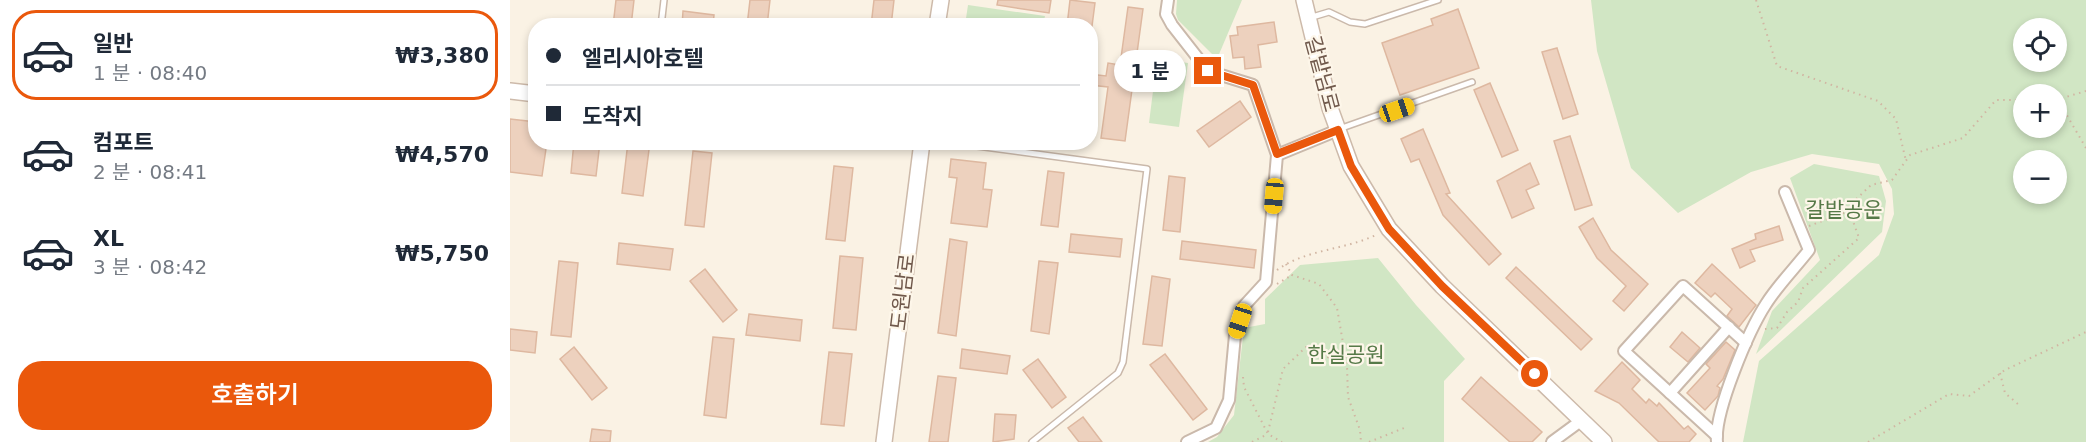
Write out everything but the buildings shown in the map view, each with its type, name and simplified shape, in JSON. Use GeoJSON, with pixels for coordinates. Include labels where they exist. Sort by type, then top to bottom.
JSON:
{"type":"FeatureCollection","features":[{"type":"Feature","properties":{"kind":"main road"},"geometry":{"type":"LineString","coordinates":[[938,18],[941,0]]}},
{"type":"Feature","properties":{"kind":"main road","name":"갈밭남로"},"geometry":{"type":"LineString","coordinates":[[1304,0],[1307,19],[1338,130],[1351,166],[1389,229],[1442,286],[1604,442]]}},
{"type":"Feature","properties":{"kind":"main road"},"geometry":{"type":"LineString","coordinates":[[510,91],[528,93]]}},
{"type":"Feature","properties":{"kind":"main road","name":"도원남로"},"geometry":{"type":"LineString","coordinates":[[884,442],[921,150]]}},
{"type":"Feature","properties":{"kind":"street"},"geometry":{"type":"LineString","coordinates":[[1168,0],[1166,14],[1172,25],[1208,71],[1253,85],[1277,154],[1271,282],[1244,306],[1235,336],[1228,400],[1216,429],[1187,442]]}},
{"type":"Feature","properties":{"kind":"street"},"geometry":{"type":"LineString","coordinates":[[1277,154],[1338,130]]}},
{"type":"Feature","properties":{"kind":"street"},"geometry":{"type":"LineString","coordinates":[[1717,439],[1724,402],[1752,330],[1766,303],[1809,250],[1785,192]]}},
{"type":"Feature","properties":{"kind":"street"},"geometry":{"type":"LineString","coordinates":[[1717,439],[1624,351],[1683,286],[1746,343]]}},
{"type":"Feature","properties":{"kind":"street"},"geometry":{"type":"LineString","coordinates":[[1670,393],[1729,327]]}},
{"type":"Feature","properties":{"kind":"street"},"geometry":{"type":"LineString","coordinates":[[1552,442],[1582,420]]}},
{"type":"Feature","properties":{"kind":"lane"},"geometry":{"type":"LineString","coordinates":[[662,18],[664,0]]}},
{"type":"Feature","properties":{"kind":"lane"},"geometry":{"type":"LineString","coordinates":[[1307,19],[1329,12],[1350,22],[1365,24],[1438,0]]}},
{"type":"Feature","properties":{"kind":"lane"},"geometry":{"type":"LineString","coordinates":[[1338,130],[1472,82]]}},
{"type":"Feature","properties":{"kind":"lane"},"geometry":{"type":"LineString","coordinates":[[1006,150],[1146,169],[1123,362],[1119,373],[1032,442]]}},
{"type":"Feature","properties":{"kind":"path"},"geometry":{"type":"LineString","coordinates":[[1756,0],[1777,66],[1878,101],[1896,119],[1906,161]]}},
{"type":"Feature","properties":{"kind":"path"},"geometry":{"type":"LineString","coordinates":[[2067,97],[2086,91]]}},
{"type":"Feature","properties":{"kind":"path"},"geometry":{"type":"LineString","coordinates":[[1752,330],[1777,328],[1787,312],[1798,302],[1803,288],[1859,238],[1848,207],[1871,185],[1892,180],[1910,155],[1963,138],[1996,100],[2013,100]]}},
{"type":"Feature","properties":{"kind":"path"},"geometry":{"type":"LineString","coordinates":[[2067,118],[2086,148]]}},
{"type":"Feature","properties":{"kind":"path"},"geometry":{"type":"LineString","coordinates":[[1801,229],[1850,211]]}},
{"type":"Feature","properties":{"kind":"path"},"geometry":{"type":"LineString","coordinates":[[1271,282],[1286,264],[1359,244],[1389,229]]}},
{"type":"Feature","properties":{"kind":"path"},"geometry":{"type":"LineString","coordinates":[[1286,264],[1292,275]]}},
{"type":"Feature","properties":{"kind":"path"},"geometry":{"type":"LineString","coordinates":[[1271,282],[1292,275],[1319,284],[1337,308],[1347,366],[1348,397],[1360,430],[1361,442]]}},
{"type":"Feature","properties":{"kind":"path"},"geometry":{"type":"LineString","coordinates":[[1869,442],[1949,394],[1969,396],[2000,373],[2086,332]]}},
{"type":"Feature","properties":{"kind":"path"},"geometry":{"type":"LineString","coordinates":[[1268,434],[1283,369],[1306,347],[1347,366]]}},
{"type":"Feature","properties":{"kind":"path"},"geometry":{"type":"LineString","coordinates":[[1242,368],[1244,387],[1268,434],[1282,442]]}},
{"type":"Feature","properties":{"kind":"path"},"geometry":{"type":"LineString","coordinates":[[2000,373],[2005,393],[2019,405]]}},
{"type":"Feature","properties":{"kind":"path"},"geometry":{"type":"LineString","coordinates":[[1369,442],[1404,429]]}},
{"type":"Feature","properties":{"kind":"path"},"geometry":{"type":"LineString","coordinates":[[1252,442],[1268,434]]}},
{"type":"Feature","properties":{"kind":"green space"},"geometry":{"type":"Polygon","coordinates":[[[1177,0],[1242,0],[1217,59],[1178,20],[1177,0]]]}},
{"type":"Feature","properties":{"kind":"green space"},"geometry":{"type":"Polygon","coordinates":[[[1591,0],[2086,0],[2086,442],[1743,442],[1759,361],[1879,255],[1894,214],[1892,189],[1879,164],[1812,154],[1751,172],[1678,213],[1631,168],[1597,51],[1591,0]]]}},
{"type":"Feature","properties":{"kind":"green space"},"geometry":{"type":"Polygon","coordinates":[[[968,5],[1045,16],[1045,18],[966,18],[968,5]]]}},
{"type":"Feature","properties":{"kind":"green space"},"geometry":{"type":"Polygon","coordinates":[[[1157,59],[1188,63],[1179,127],[1149,123],[1157,59]]]}},
{"type":"Feature","properties":{"kind":"green space","name":"갈밭공운"},"geometry":{"type":"Polygon","coordinates":[[[1814,164],[1879,176],[1886,201],[1882,232],[1756,354],[1772,311],[1820,260],[1790,178],[1814,164]]]}},
{"type":"Feature","properties":{"kind":"green space","name":"한실공원"},"geometry":{"type":"Polygon","coordinates":[[[1378,258],[1416,305],[1465,359],[1444,381],[1444,442],[1208,442],[1217,437],[1234,415],[1244,328],[1265,324],[1265,299],[1300,265],[1378,258]]]}},
{"type":"Feature","properties":{"kind":"route"},"geometry":{"type":"LineString","coordinates":[[1208,71],[1221,77],[1253,85],[1277,154],[1338,130],[1359,182],[1389,229],[1442,286],[1535,374]]}}]}
